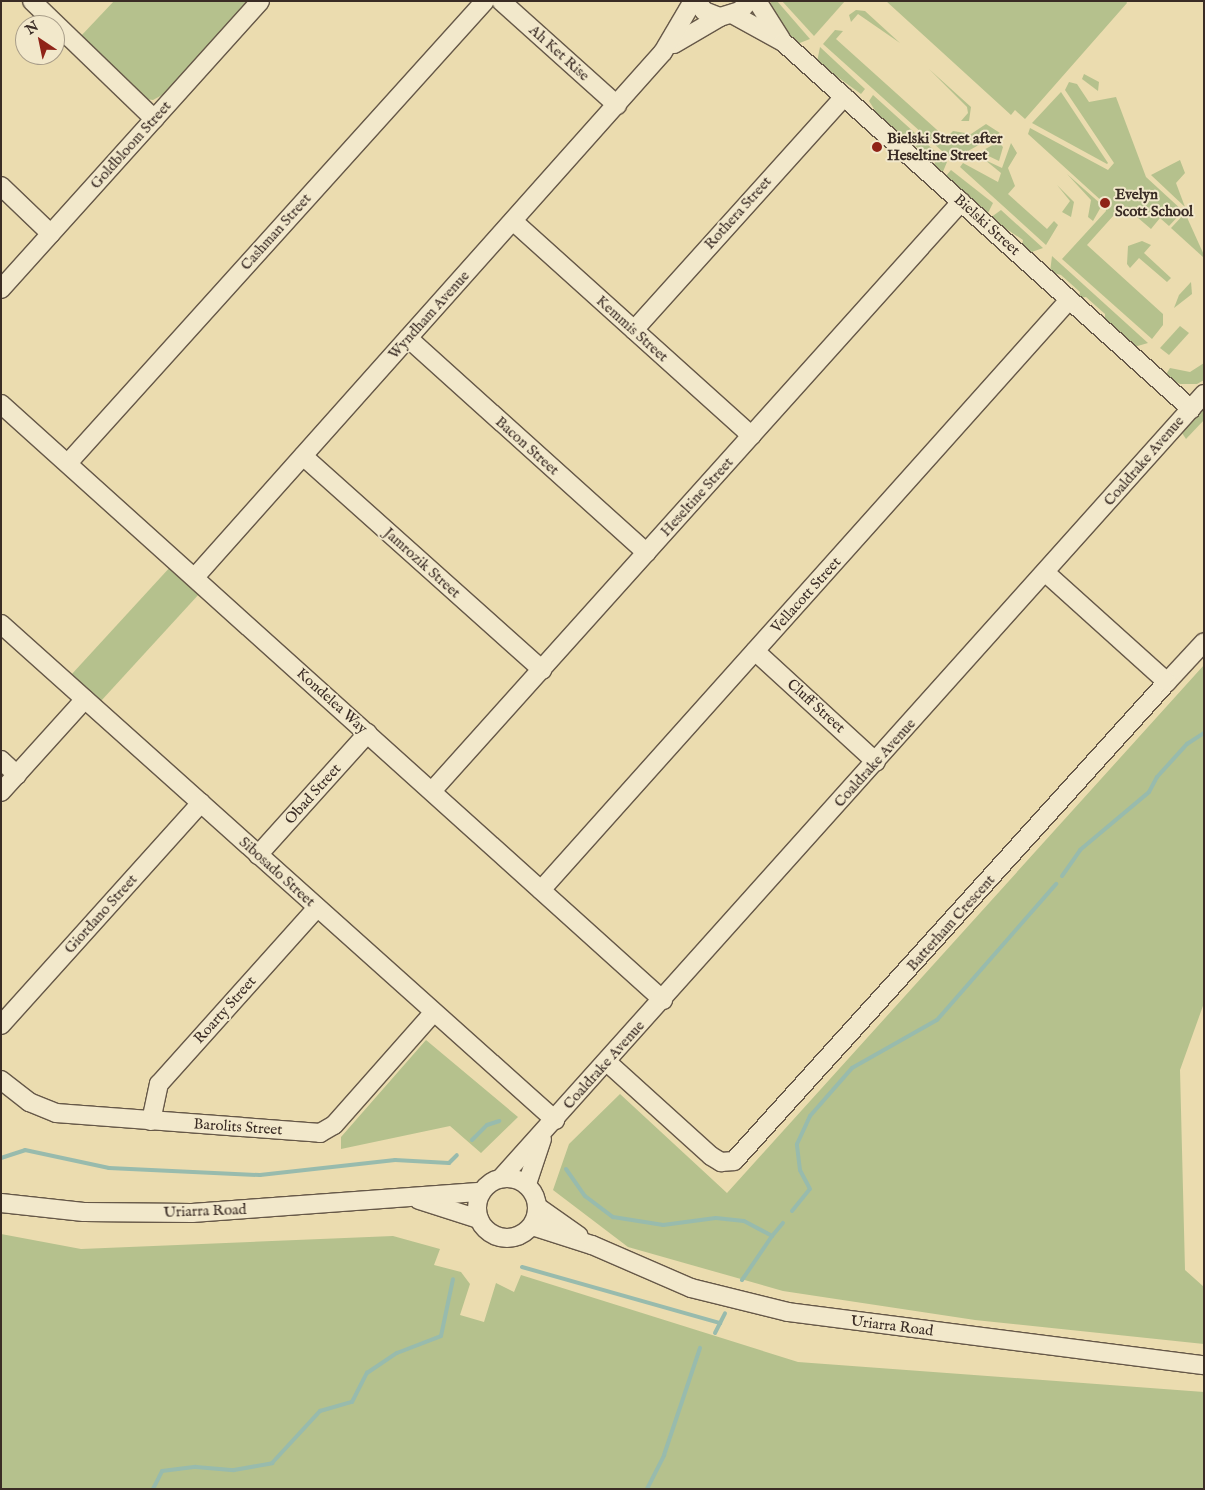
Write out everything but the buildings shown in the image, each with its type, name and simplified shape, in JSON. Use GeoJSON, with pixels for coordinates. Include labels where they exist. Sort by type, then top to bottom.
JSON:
{"type":"FeatureCollection","features":[{"type":"Feature","properties":{"kind":"street"},"geometry":{"type":"LineString","coordinates":[[32,1],[154,119]]}},
{"type":"Feature","properties":{"kind":"street","name":"Goldbloom Street"},"geometry":{"type":"LineString","coordinates":[[1,289],[260,1]]}},
{"type":"Feature","properties":{"kind":"street","name":"Cashman Street"},"geometry":{"type":"LineString","coordinates":[[68,463],[485,1]]}},
{"type":"Feature","properties":{"kind":"street","name":"Ah Ket Rise"},"geometry":{"type":"LineString","coordinates":[[501,1],[617,105]]}},
{"type":"Feature","properties":{"kind":"street","name":"Wyndham Avenue"},"geometry":{"type":"LineString","coordinates":[[195,577],[617,105],[663,52],[695,1]]}},
{"type":"Feature","properties":{"kind":"street","name":"Bielski Street"},"geometry":{"type":"LineString","coordinates":[[695,1],[704,11],[727,16],[783,42]]}},
{"type":"Feature","properties":{"kind":"street","name":"Wyndham Avenue"},"geometry":{"type":"LineString","coordinates":[[663,52],[727,16],[749,1]]}},
{"type":"Feature","properties":{"kind":"street","name":"Bielski Street"},"geometry":{"type":"LineString","coordinates":[[757,1],[783,42],[1190,409]]}},
{"type":"Feature","properties":{"kind":"street","name":"Rothera Street"},"geometry":{"type":"LineString","coordinates":[[634,330],[844,97]]}},
{"type":"Feature","properties":{"kind":"street"},"geometry":{"type":"LineString","coordinates":[[1,186],[51,234]]}},
{"type":"Feature","properties":{"kind":"street","name":"Heseltine Street"},"geometry":{"type":"LineString","coordinates":[[432,791],[961,202]]}},
{"type":"Feature","properties":{"kind":"street","name":"Kemmis Street"},"geometry":{"type":"LineString","coordinates":[[513,221],[752,436]]}},
{"type":"Feature","properties":{"kind":"street","name":"Vellacott Street"},"geometry":{"type":"LineString","coordinates":[[541,890],[1069,300]]}},
{"type":"Feature","properties":{"kind":"street","name":"Bacon Street"},"geometry":{"type":"LineString","coordinates":[[408,338],[647,553]]}},
{"type":"Feature","properties":{"kind":"street","name":"Coaldrake Avenue"},"geometry":{"type":"LineString","coordinates":[[501,1178],[550,1126],[1046,573],[1204,394]]}},
{"type":"Feature","properties":{"kind":"street","name":"Kondelea Way"},"geometry":{"type":"LineString","coordinates":[[1,404],[663,1000]]}},
{"type":"Feature","properties":{"kind":"street","name":"Jamrozik Street"},"geometry":{"type":"LineString","coordinates":[[303,456],[542,670]]}},
{"type":"Feature","properties":{"kind":"street"},"geometry":{"type":"LineString","coordinates":[[1046,573],[1168,682],[1204,642]]}},
{"type":"Feature","properties":{"kind":"street","name":"Sibosado Street"},"geometry":{"type":"LineString","coordinates":[[1,624],[434,1013],[550,1126]]}},
{"type":"Feature","properties":{"kind":"street","name":"Cluff Street"},"geometry":{"type":"LineString","coordinates":[[755,651],[876,762]]}},
{"type":"Feature","properties":{"kind":"street","name":"Batterham Crescent"},"geometry":{"type":"LineString","coordinates":[[607,1062],[711,1156],[721,1162],[734,1161],[1168,682]]}},
{"type":"Feature","properties":{"kind":"street"},"geometry":{"type":"LineString","coordinates":[[1,792],[85,699]]}},
{"type":"Feature","properties":{"kind":"street","name":"Obad Street"},"geometry":{"type":"LineString","coordinates":[[258,856],[368,733]]}},
{"type":"Feature","properties":{"kind":"street"},"geometry":{"type":"LineString","coordinates":[[1,760],[17,775]]}},
{"type":"Feature","properties":{"kind":"street","name":"Giordano Street"},"geometry":{"type":"LineString","coordinates":[[1,1025],[201,803]]}},
{"type":"Feature","properties":{"kind":"street","name":"Roarty Street"},"geometry":{"type":"LineString","coordinates":[[151,1121],[159,1084],[317,908]]}},
{"type":"Feature","properties":{"kind":"street","name":"Barolits Street"},"geometry":{"type":"LineString","coordinates":[[1,1080],[29,1102],[56,1113],[320,1133],[334,1125],[434,1013]]}},
{"type":"Feature","properties":{"kind":"street","name":"Coaldrake Avenue"},"geometry":{"type":"LineString","coordinates":[[527,1184],[550,1126]]}},
{"type":"Feature","properties":{"kind":"street"},"geometry":{"type":"LineString","coordinates":[[501,1178],[527,1184],[538,1206],[532,1226],[518,1236],[501,1238],[478,1219],[481,1192],[501,1178]]}},
{"type":"Feature","properties":{"kind":"street","name":"Uriarra Road"},"geometry":{"type":"LineString","coordinates":[[1,1203],[84,1212],[192,1213],[481,1192]]}},
{"type":"Feature","properties":{"kind":"street","name":"Uriarra Road"},"geometry":{"type":"LineString","coordinates":[[409,1196],[478,1219]]}},
{"type":"Feature","properties":{"kind":"street","name":"Uriarra Road"},"geometry":{"type":"LineString","coordinates":[[538,1206],[592,1245]]}},
{"type":"Feature","properties":{"kind":"street","name":"Uriarra Road"},"geometry":{"type":"LineString","coordinates":[[532,1226],[592,1245],[691,1288],[788,1312],[1204,1365]]}},
{"type":"Feature","properties":{"kind":"green space"},"geometry":{"type":"Polygon","coordinates":[[[114,1],[247,1],[164,94],[153,100],[146,99],[80,37],[114,1]]]}},
{"type":"Feature","properties":{"kind":"green space"},"geometry":{"type":"Polygon","coordinates":[[[772,1],[777,1],[810,39],[797,44],[783,31],[766,8],[772,1]]]}},
{"type":"Feature","properties":{"kind":"green space"},"geometry":{"type":"Polygon","coordinates":[[[782,1],[845,1],[814,36],[782,1]]]}},
{"type":"Feature","properties":{"kind":"green space"},"geometry":{"type":"Polygon","coordinates":[[[886,1],[1126,1],[1127,3],[1025,119],[1015,110],[1011,115],[886,1]]]}},
{"type":"Feature","properties":{"kind":"green space"},"geometry":{"type":"Polygon","coordinates":[[[856,10],[865,11],[900,43],[858,14],[851,22],[849,15],[856,10]]]}},
{"type":"Feature","properties":{"kind":"green space"},"geometry":{"type":"Polygon","coordinates":[[[835,30],[843,31],[836,39],[946,138],[953,131],[971,134],[986,124],[1000,133],[952,160],[823,44],[835,30]]]}},
{"type":"Feature","properties":{"kind":"green space"},"geometry":{"type":"Polygon","coordinates":[[[820,47],[865,89],[861,94],[817,62],[820,47]]]}},
{"type":"Feature","properties":{"kind":"green space"},"geometry":{"type":"Polygon","coordinates":[[[929,69],[971,107],[969,121],[961,121],[968,113],[967,107],[929,69]]]}},
{"type":"Feature","properties":{"kind":"green space"},"geometry":{"type":"Polygon","coordinates":[[[1084,74],[1099,82],[1098,91],[1082,79],[1084,74]]]}},
{"type":"Feature","properties":{"kind":"green space"},"geometry":{"type":"Polygon","coordinates":[[[1069,82],[1077,84],[1089,102],[1116,97],[1146,177],[1183,211],[1169,226],[1160,218],[1151,229],[1123,205],[1087,245],[1163,314],[1163,325],[1152,339],[1062,259],[1106,211],[1105,204],[1028,134],[1030,128],[1108,170],[1114,163],[1065,90],[1069,82]]]}},
{"type":"Feature","properties":{"kind":"green space"},"geometry":{"type":"Polygon","coordinates":[[[1061,92],[1108,163],[1107,164],[1032,123],[1061,92]]]}},
{"type":"Feature","properties":{"kind":"green space"},"geometry":{"type":"Polygon","coordinates":[[[873,95],[947,162],[942,174],[934,167],[935,161],[882,121],[869,101],[873,95]]]}},
{"type":"Feature","properties":{"kind":"green space"},"geometry":{"type":"Polygon","coordinates":[[[998,142],[1003,147],[999,161],[980,152],[998,142]]]}},
{"type":"Feature","properties":{"kind":"green space"},"geometry":{"type":"Polygon","coordinates":[[[1011,143],[1017,153],[1008,168],[1015,186],[1008,194],[1047,229],[1054,221],[1058,225],[1046,245],[960,167],[963,163],[998,182],[1001,173],[985,160],[1002,168],[1011,143]]]}},
{"type":"Feature","properties":{"kind":"green space"},"geometry":{"type":"Polygon","coordinates":[[[1180,160],[1185,173],[1176,183],[1185,207],[1151,175],[1180,160]]]}},
{"type":"Feature","properties":{"kind":"green space"},"geometry":{"type":"Polygon","coordinates":[[[951,170],[993,203],[987,215],[945,177],[951,170]]]}},
{"type":"Feature","properties":{"kind":"green space"},"geometry":{"type":"Polygon","coordinates":[[[1067,174],[1102,205],[1093,221],[1088,217],[1091,200],[1067,174]]]}},
{"type":"Feature","properties":{"kind":"green space"},"geometry":{"type":"Polygon","coordinates":[[[1057,185],[1074,202],[1071,217],[1062,212],[1070,201],[1057,185]]]}},
{"type":"Feature","properties":{"kind":"green space"},"geometry":{"type":"Polygon","coordinates":[[[1001,210],[1043,248],[1029,253],[1022,246],[1023,240],[990,218],[1001,210]]]}},
{"type":"Feature","properties":{"kind":"green space"},"geometry":{"type":"Polygon","coordinates":[[[1185,213],[1204,255],[1203,257],[1171,228],[1185,213]]]}},
{"type":"Feature","properties":{"kind":"green space"},"geometry":{"type":"Polygon","coordinates":[[[1142,241],[1151,245],[1144,253],[1171,278],[1167,282],[1139,258],[1130,268],[1127,264],[1128,246],[1142,241]]]}},
{"type":"Feature","properties":{"kind":"green space"},"geometry":{"type":"Polygon","coordinates":[[[1052,256],[1148,343],[1134,347],[1105,321],[1105,314],[1086,297],[1079,298],[1080,292],[1061,275],[1050,272],[1052,256]]]}},
{"type":"Feature","properties":{"kind":"green space"},"geometry":{"type":"Polygon","coordinates":[[[1191,282],[1192,294],[1174,308],[1179,295],[1191,282]]]}},
{"type":"Feature","properties":{"kind":"green space"},"geometry":{"type":"Polygon","coordinates":[[[1180,326],[1189,333],[1169,355],[1160,348],[1180,326]]]}},
{"type":"Feature","properties":{"kind":"green space"},"geometry":{"type":"Polygon","coordinates":[[[1204,363],[1204,380],[1197,384],[1180,384],[1165,376],[1170,368],[1190,372],[1204,363]]]}},
{"type":"Feature","properties":{"kind":"green space"},"geometry":{"type":"Polygon","coordinates":[[[1204,409],[1204,420],[1186,439],[1182,433],[1204,409]]]}},
{"type":"Feature","properties":{"kind":"green space"},"geometry":{"type":"Polygon","coordinates":[[[172,565],[200,593],[101,701],[71,675],[172,565]]]}},
{"type":"Feature","properties":{"kind":"green space"},"geometry":{"type":"Polygon","coordinates":[[[1204,665],[1204,1003],[1180,1070],[1185,1270],[1204,1287],[1204,1344],[975,1320],[783,1291],[628,1247],[553,1190],[569,1144],[620,1094],[727,1193],[1204,665]]]}},
{"type":"Feature","properties":{"kind":"green space"},"geometry":{"type":"Polygon","coordinates":[[[426,1040],[518,1117],[481,1153],[450,1126],[341,1149],[341,1137],[426,1040]]]}},
{"type":"Feature","properties":{"kind":"green space"},"geometry":{"type":"Polygon","coordinates":[[[1,1234],[81,1249],[393,1236],[440,1249],[434,1265],[461,1272],[470,1284],[460,1315],[484,1322],[496,1283],[514,1292],[521,1275],[798,1362],[1204,1392],[1204,1489],[1,1489],[1,1234]]]}},
{"type":"Feature","properties":{"kind":"waterway"},"geometry":{"type":"LineString","coordinates":[[1062,876],[1080,850],[1149,792],[1157,777],[1187,744],[1204,733]]}},
{"type":"Feature","properties":{"kind":"waterway"},"geometry":{"type":"LineString","coordinates":[[792,1211],[810,1189],[800,1170],[797,1144],[810,1116],[852,1068],[937,1020],[1056,884]]}},
{"type":"Feature","properties":{"kind":"waterway"},"geometry":{"type":"LineString","coordinates":[[472,1140],[487,1125],[499,1121]]}},
{"type":"Feature","properties":{"kind":"waterway"},"geometry":{"type":"LineString","coordinates":[[1,1158],[25,1150],[109,1168],[260,1175],[395,1160],[449,1163],[457,1155]]}},
{"type":"Feature","properties":{"kind":"waterway"},"geometry":{"type":"LineString","coordinates":[[566,1169],[585,1196],[613,1217],[663,1225],[716,1218],[744,1221],[772,1236],[783,1223]]}},
{"type":"Feature","properties":{"kind":"waterway"},"geometry":{"type":"LineString","coordinates":[[742,1280],[772,1236]]}},
{"type":"Feature","properties":{"kind":"waterway"},"geometry":{"type":"LineString","coordinates":[[522,1267],[720,1323]]}},
{"type":"Feature","properties":{"kind":"waterway"},"geometry":{"type":"LineString","coordinates":[[153,1489],[162,1471],[196,1467],[234,1470],[272,1463],[320,1411],[352,1402],[367,1373],[397,1353],[441,1336],[453,1279]]}},
{"type":"Feature","properties":{"kind":"waterway"},"geometry":{"type":"LineString","coordinates":[[715,1333],[725,1313]]}},
{"type":"Feature","properties":{"kind":"waterway"},"geometry":{"type":"LineString","coordinates":[[647,1489],[664,1455],[700,1348]]}},
{"type":"Feature","properties":{"kind":"place","name":"Bielski Street after Heseltine Street"},"geometry":{"type":"Point","coordinates":[877,147]}},
{"type":"Feature","properties":{"kind":"place","name":"Evelyn Scott School"},"geometry":{"type":"Point","coordinates":[1105,203]}}]}
